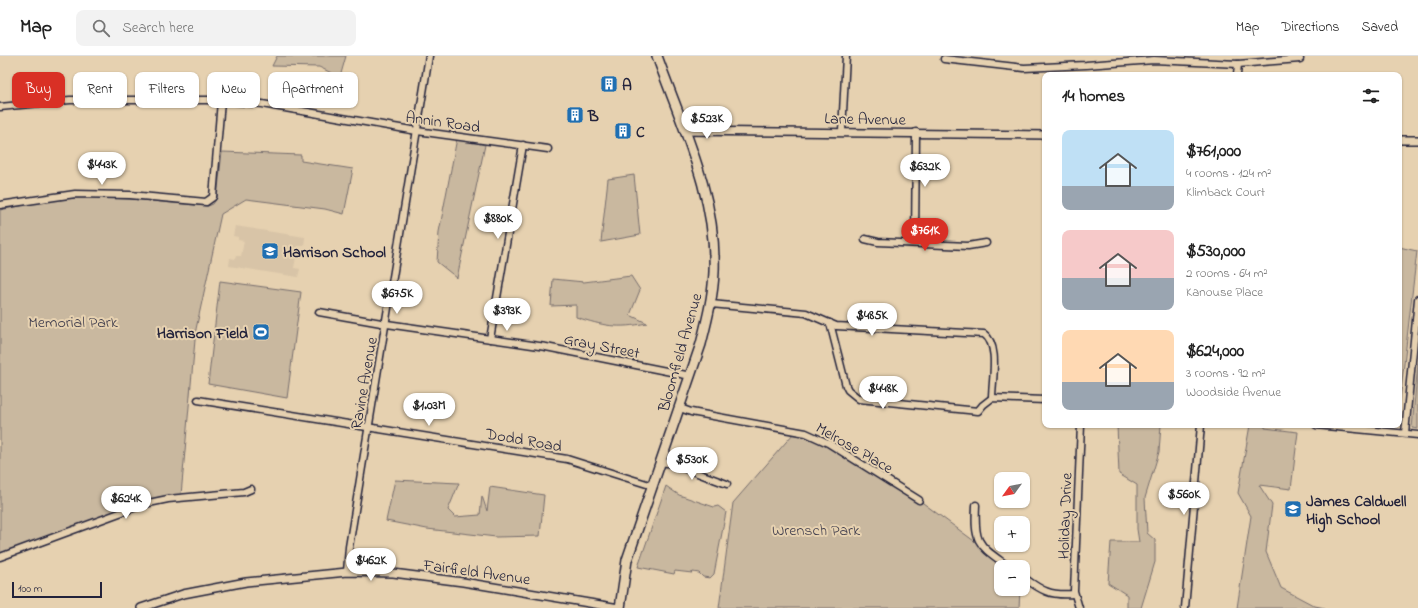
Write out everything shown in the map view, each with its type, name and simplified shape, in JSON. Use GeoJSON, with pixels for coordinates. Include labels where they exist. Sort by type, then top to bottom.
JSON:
{"type":"FeatureCollection","features":[{"type":"Feature","properties":{"kind":"main road","name":"Bloomfield Avenue"},"geometry":{"type":"LineString","coordinates":[[619,608],[627,560],[680,408],[711,304],[714,271],[712,230],[703,184],[657,56]]}},
{"type":"Feature","properties":{"kind":"street","name":"Ravine Avenue"},"geometry":{"type":"LineString","coordinates":[[347,572],[349,547],[430,56]]}},
{"type":"Feature","properties":{"kind":"street"},"geometry":{"type":"LineString","coordinates":[[842,131],[846,56]]}},
{"type":"Feature","properties":{"kind":"street"},"geometry":{"type":"LineString","coordinates":[[944,59],[1024,68],[1154,60],[1238,64],[1300,59]]}},
{"type":"Feature","properties":{"kind":"street"},"geometry":{"type":"LineString","coordinates":[[1237,72],[1238,64]]}},
{"type":"Feature","properties":{"kind":"street","name":"Annin Road"},"geometry":{"type":"LineString","coordinates":[[0,107],[70,100],[207,101]]}},
{"type":"Feature","properties":{"kind":"street","name":"Annin Road"},"geometry":{"type":"LineString","coordinates":[[260,104],[417,130],[548,149]]}},
{"type":"Feature","properties":{"kind":"street"},"geometry":{"type":"LineString","coordinates":[[0,205],[75,194],[130,195],[206,202],[213,197],[220,108]]}},
{"type":"Feature","properties":{"kind":"street","name":"Lane Avenue"},"geometry":{"type":"LineString","coordinates":[[684,131],[842,131],[1042,135]]}},
{"type":"Feature","properties":{"kind":"street"},"geometry":{"type":"LineString","coordinates":[[915,243],[916,132]]}},
{"type":"Feature","properties":{"kind":"street"},"geometry":{"type":"LineString","coordinates":[[1402,140],[1418,140]]}},
{"type":"Feature","properties":{"kind":"street"},"geometry":{"type":"LineString","coordinates":[[490,339],[524,145]]}},
{"type":"Feature","properties":{"kind":"street"},"geometry":{"type":"LineString","coordinates":[[865,239],[878,242],[968,246],[986,242]]}},
{"type":"Feature","properties":{"kind":"street"},"geometry":{"type":"LineString","coordinates":[[1405,433],[1418,299]]}},
{"type":"Feature","properties":{"kind":"street"},"geometry":{"type":"LineString","coordinates":[[711,304],[806,313],[830,323],[846,327],[984,334],[988,337],[994,347],[992,398]]}},
{"type":"Feature","properties":{"kind":"street","name":"Gray Street"},"geometry":{"type":"LineString","coordinates":[[319,312],[387,324],[546,347],[690,376]]}},
{"type":"Feature","properties":{"kind":"street"},"geometry":{"type":"LineString","coordinates":[[830,323],[846,386],[848,390],[859,399],[978,411],[992,398],[1042,400]]}},
{"type":"Feature","properties":{"kind":"street","name":"Dodd Road"},"geometry":{"type":"LineString","coordinates":[[198,400],[369,426],[567,459],[653,486]]}},
{"type":"Feature","properties":{"kind":"street","name":"Melrose Place"},"geometry":{"type":"LineString","coordinates":[[680,408],[691,412],[806,432],[828,443],[919,500]]}},
{"type":"Feature","properties":{"kind":"street","name":"Holiday Drive"},"geometry":{"type":"LineString","coordinates":[[1079,608],[1074,594],[1081,428]]}},
{"type":"Feature","properties":{"kind":"street"},"geometry":{"type":"LineString","coordinates":[[1186,608],[1201,428]]}},
{"type":"Feature","properties":{"kind":"street"},"geometry":{"type":"LineString","coordinates":[[1349,428],[1418,435]]}},
{"type":"Feature","properties":{"kind":"street"},"geometry":{"type":"LineString","coordinates":[[661,462],[673,464],[727,484]]}},
{"type":"Feature","properties":{"kind":"street"},"geometry":{"type":"LineString","coordinates":[[0,557],[144,504],[168,499],[244,492],[251,489]]}},
{"type":"Feature","properties":{"kind":"street"},"geometry":{"type":"LineString","coordinates":[[976,505],[975,531],[978,539],[986,551],[999,560]]}},
{"type":"Feature","properties":{"kind":"street","name":"Fairfield Avenue"},"geometry":{"type":"LineString","coordinates":[[141,608],[183,594],[246,582],[347,572],[393,573],[463,582],[619,608]]}},
{"type":"Feature","properties":{"kind":"street"},"geometry":{"type":"LineString","coordinates":[[1030,581],[1048,593],[1055,595],[1074,594]]}},
{"type":"Feature","properties":{"kind":"shaded area","name":"Harrison School"},"geometry":{"type":"Polygon","coordinates":[[[235,226],[305,237],[304,246],[298,246],[294,268],[300,269],[298,277],[229,266],[230,258],[235,259],[236,256],[241,256],[244,241],[238,240],[238,237],[233,236],[235,226]]]}},
{"type":"Feature","properties":{"kind":"green space"},"geometry":{"type":"Polygon","coordinates":[[[277,56],[346,56],[341,72],[330,72],[319,67],[272,66],[277,56]]]}},
{"type":"Feature","properties":{"kind":"green space"},"geometry":{"type":"Polygon","coordinates":[[[457,138],[485,145],[457,278],[437,262],[439,232],[457,138]]]}},
{"type":"Feature","properties":{"kind":"green space","name":"Memorial Park"},"geometry":{"type":"Polygon","coordinates":[[[222,152],[301,155],[301,161],[353,169],[344,214],[325,209],[246,199],[221,214],[196,329],[181,495],[0,553],[0,210],[38,202],[76,198],[125,199],[208,206],[213,204],[217,198],[222,152]]]}},
{"type":"Feature","properties":{"kind":"green space"},"geometry":{"type":"Polygon","coordinates":[[[634,175],[640,235],[601,242],[608,179],[634,175]]]}},
{"type":"Feature","properties":{"kind":"green space"},"geometry":{"type":"Polygon","coordinates":[[[1402,248],[1417,251],[1402,382],[1402,248]]]}},
{"type":"Feature","properties":{"kind":"green space"},"geometry":{"type":"Polygon","coordinates":[[[631,276],[640,290],[630,315],[647,323],[627,326],[611,326],[576,317],[576,305],[551,306],[553,279],[584,282],[631,276]]]}},
{"type":"Feature","properties":{"kind":"green space","name":"Harrison Field"},"geometry":{"type":"Polygon","coordinates":[[[220,281],[301,292],[287,398],[208,384],[220,281]]]}},
{"type":"Feature","properties":{"kind":"green space"},"geometry":{"type":"Polygon","coordinates":[[[1418,363],[1418,429],[1412,428],[1418,363]]]}},
{"type":"Feature","properties":{"kind":"green space"},"geometry":{"type":"Polygon","coordinates":[[[1117,428],[1161,428],[1159,452],[1145,498],[1147,533],[1155,540],[1155,562],[1141,608],[1127,608],[1127,595],[1108,583],[1111,542],[1139,542],[1137,529],[1137,485],[1119,474],[1117,428]]]}},
{"type":"Feature","properties":{"kind":"green space"},"geometry":{"type":"Polygon","coordinates":[[[1249,428],[1265,428],[1298,432],[1291,489],[1259,485],[1272,505],[1266,552],[1281,588],[1315,606],[1325,608],[1237,608],[1251,516],[1238,493],[1249,428]]]}},
{"type":"Feature","properties":{"kind":"green space","name":"Wrensch Park"},"geometry":{"type":"Polygon","coordinates":[[[793,434],[814,436],[919,500],[1000,560],[994,560],[994,596],[1020,596],[1019,608],[719,608],[733,503],[793,434]]]}},
{"type":"Feature","properties":{"kind":"green space"},"geometry":{"type":"Polygon","coordinates":[[[395,480],[459,483],[448,510],[455,517],[480,515],[482,496],[487,511],[490,487],[544,495],[540,536],[496,537],[427,529],[386,521],[395,480]]]}},
{"type":"Feature","properties":{"kind":"green space"},"geometry":{"type":"Polygon","coordinates":[[[666,486],[679,495],[714,507],[718,506],[726,512],[714,574],[710,578],[703,577],[699,573],[693,572],[675,571],[674,574],[638,567],[666,486]]]}},
{"type":"Feature","properties":{"kind":"place","name":"A"},"geometry":{"type":"Point","coordinates":[609,84]}},
{"type":"Feature","properties":{"kind":"place","name":"B"},"geometry":{"type":"Point","coordinates":[575,115]}},
{"type":"Feature","properties":{"kind":"place","name":"C"},"geometry":{"type":"Point","coordinates":[623,131]}},
{"type":"Feature","properties":{"kind":"place","name":"Harrison School"},"geometry":{"type":"Point","coordinates":[270,251]}},
{"type":"Feature","properties":{"kind":"place","name":"Harrison Field"},"geometry":{"type":"Point","coordinates":[261,332]}},
{"type":"Feature","properties":{"kind":"place","name":"James Caldwell High School"},"geometry":{"type":"Point","coordinates":[1293,509]}}]}
